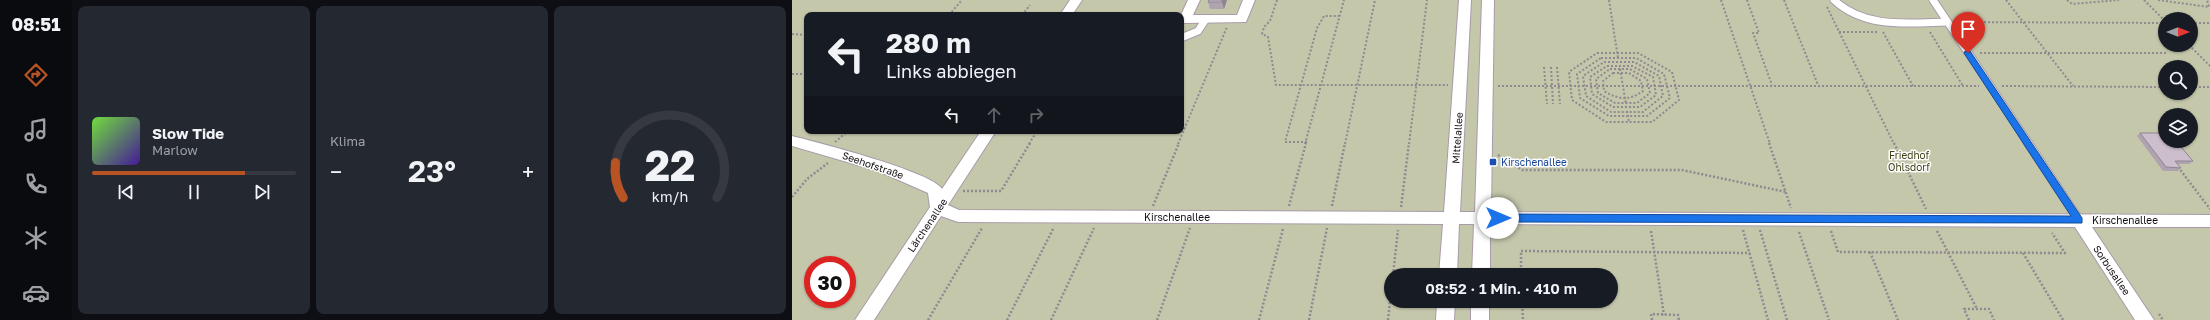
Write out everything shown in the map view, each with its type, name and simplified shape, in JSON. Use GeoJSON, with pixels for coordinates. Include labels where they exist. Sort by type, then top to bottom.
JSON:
{"type":"FeatureCollection","features":[{"type":"Feature","properties":{"kind":"street"},"geometry":{"type":"LineString","coordinates":[[1068,12],[1076,0]]}},
{"type":"Feature","properties":{"kind":"street"},"geometry":{"type":"LineString","coordinates":[[1194,0],[1185,19],[1242,19],[1249,0]]}},
{"type":"Feature","properties":{"kind":"street","name":"Mittelallee"},"geometry":{"type":"LineString","coordinates":[[1448,268],[1465,0]]}},
{"type":"Feature","properties":{"kind":"street"},"geometry":{"type":"LineString","coordinates":[[1481,268],[1488,0]]}},
{"type":"Feature","properties":{"kind":"street","name":"Lärchenallee"},"geometry":{"type":"LineString","coordinates":[[864,320],[987,134]]}},
{"type":"Feature","properties":{"kind":"street","name":"Seehofstraße"},"geometry":{"type":"LineString","coordinates":[[792,141],[872,163],[935,190],[938,208]]}},
{"type":"Feature","properties":{"kind":"street","name":"Kirschenallee"},"geometry":{"type":"LineString","coordinates":[[938,208],[958,216],[1482,218],[1648,227],[1933,227],[2079,220],[2210,221]]}},
{"type":"Feature","properties":{"kind":"street","name":"Sorbusallee"},"geometry":{"type":"LineString","coordinates":[[2079,220],[2145,320]]}},
{"type":"Feature","properties":{"kind":"street"},"geometry":{"type":"LineString","coordinates":[[1444,320],[1445,308]]}},
{"type":"Feature","properties":{"kind":"street"},"geometry":{"type":"LineString","coordinates":[[1480,308],[1480,320]]}},
{"type":"Feature","properties":{"kind":"lane"},"geometry":{"type":"LineString","coordinates":[[1834,0],[1850,15],[1867,20],[1947,22]]}},
{"type":"Feature","properties":{"kind":"lane"},"geometry":{"type":"LineString","coordinates":[[1933,0],[2079,220]]}},
{"type":"Feature","properties":{"kind":"lane"},"geometry":{"type":"LineString","coordinates":[[1184,37],[1198,31],[1206,19]]}},
{"type":"Feature","properties":{"kind":"path"},"geometry":{"type":"LineString","coordinates":[[952,12],[962,0]]}},
{"type":"Feature","properties":{"kind":"path"},"geometry":{"type":"LineString","coordinates":[[1277,0],[1270,21],[1264,28],[1262,34],[1268,37],[1276,85],[1460,85]]}},
{"type":"Feature","properties":{"kind":"path"},"geometry":{"type":"LineString","coordinates":[[1259,320],[1344,0]]}},
{"type":"Feature","properties":{"kind":"path"},"geometry":{"type":"LineString","coordinates":[[1309,320],[1375,0]]}},
{"type":"Feature","properties":{"kind":"path"},"geometry":{"type":"LineString","coordinates":[[1394,268],[1427,0]]}},
{"type":"Feature","properties":{"kind":"path"},"geometry":{"type":"LineString","coordinates":[[1608,0],[1629,122]]}},
{"type":"Feature","properties":{"kind":"path"},"geometry":{"type":"LineString","coordinates":[[1721,0],[1829,320]]}},
{"type":"Feature","properties":{"kind":"path"},"geometry":{"type":"LineString","coordinates":[[1747,0],[1759,33],[1753,33],[1772,85]]}},
{"type":"Feature","properties":{"kind":"path"},"geometry":{"type":"LineString","coordinates":[[1784,0],[1818,85]]}},
{"type":"Feature","properties":{"kind":"path"},"geometry":{"type":"LineString","coordinates":[[2006,0],[2073,86]]}},
{"type":"Feature","properties":{"kind":"path"},"geometry":{"type":"LineString","coordinates":[[2067,0],[2072,4],[2119,0]]}},
{"type":"Feature","properties":{"kind":"path"},"geometry":{"type":"LineString","coordinates":[[2144,0],[2158,15]]}},
{"type":"Feature","properties":{"kind":"path"},"geometry":{"type":"LineString","coordinates":[[2158,0],[2209,7],[2207,0]]}},
{"type":"Feature","properties":{"kind":"path"},"geometry":{"type":"LineString","coordinates":[[1825,4],[1933,227],[1948,252],[1977,309]]}},
{"type":"Feature","properties":{"kind":"path"},"geometry":{"type":"LineString","coordinates":[[1024,12],[1030,5]]}},
{"type":"Feature","properties":{"kind":"path"},"geometry":{"type":"LineString","coordinates":[[1307,142],[1285,142],[1318,28],[1324,16],[1339,16]]}},
{"type":"Feature","properties":{"kind":"path"},"geometry":{"type":"LineString","coordinates":[[1184,131],[1230,19]]}},
{"type":"Feature","properties":{"kind":"path"},"geometry":{"type":"LineString","coordinates":[[1947,22],[2158,22]]}},
{"type":"Feature","properties":{"kind":"path"},"geometry":{"type":"LineString","coordinates":[[2198,23],[2210,23]]}},
{"type":"Feature","properties":{"kind":"path"},"geometry":{"type":"LineString","coordinates":[[1839,32],[1890,32]]}},
{"type":"Feature","properties":{"kind":"path"},"geometry":{"type":"LineString","coordinates":[[1883,32],[1913,86]]}},
{"type":"Feature","properties":{"kind":"path"},"geometry":{"type":"LineString","coordinates":[[1930,32],[1963,86]]}},
{"type":"Feature","properties":{"kind":"path"},"geometry":{"type":"LineString","coordinates":[[792,34],[804,34]]}},
{"type":"Feature","properties":{"kind":"path"},"geometry":{"type":"LineString","coordinates":[[2196,52],[2210,66]]}},
{"type":"Feature","properties":{"kind":"path"},"geometry":{"type":"LineString","coordinates":[[1597,53],[1638,53],[1672,72],[1679,100],[1652,122],[1606,122],[1572,100],[1570,86],[1569,72],[1597,53]]}},
{"type":"Feature","properties":{"kind":"path"},"geometry":{"type":"LineString","coordinates":[[1968,53],[2166,53]]}},
{"type":"Feature","properties":{"kind":"path"},"geometry":{"type":"LineString","coordinates":[[1600,58],[1636,58],[1664,74],[1670,98],[1647,116],[1609,116],[1580,98],[1578,86],[1577,74],[1600,58]]}},
{"type":"Feature","properties":{"kind":"path"},"geometry":{"type":"LineString","coordinates":[[1604,62],[1634,62],[1659,76],[1663,96],[1643,112],[1611,112],[1586,96],[1585,86],[1584,76],[1604,62]]}},
{"type":"Feature","properties":{"kind":"path"},"geometry":{"type":"LineString","coordinates":[[1607,66],[1619,66],[1632,66],[1653,77],[1656,95],[1640,107],[1613,107],[1592,94],[1590,77],[1607,66]]}},
{"type":"Feature","properties":{"kind":"path"},"geometry":{"type":"LineString","coordinates":[[1544,67],[1546,104]]}},
{"type":"Feature","properties":{"kind":"path"},"geometry":{"type":"LineString","coordinates":[[1551,67],[1553,104]]}},
{"type":"Feature","properties":{"kind":"path"},"geometry":{"type":"LineString","coordinates":[[1557,67],[1560,104]]}},
{"type":"Feature","properties":{"kind":"path"},"geometry":{"type":"LineString","coordinates":[[1610,69],[1630,69],[1647,79],[1650,93],[1637,103],[1615,103],[1598,93],[1597,86],[1596,79],[1610,69]]}},
{"type":"Feature","properties":{"kind":"path"},"geometry":{"type":"LineString","coordinates":[[1613,73],[1629,73],[1641,81],[1643,91],[1633,99],[1617,99],[1604,91],[1603,86],[1603,81],[1613,73]]}},
{"type":"Feature","properties":{"kind":"path"},"geometry":{"type":"LineString","coordinates":[[792,74],[804,74]]}},
{"type":"Feature","properties":{"kind":"path"},"geometry":{"type":"LineString","coordinates":[[1486,86],[1818,85],[2158,87]]}},
{"type":"Feature","properties":{"kind":"path"},"geometry":{"type":"LineString","coordinates":[[2198,87],[2210,87]]}},
{"type":"Feature","properties":{"kind":"path"},"geometry":{"type":"LineString","coordinates":[[950,191],[1001,191],[1035,134]]}},
{"type":"Feature","properties":{"kind":"path"},"geometry":{"type":"LineString","coordinates":[[1149,216],[1183,134]]}},
{"type":"Feature","properties":{"kind":"path"},"geometry":{"type":"LineString","coordinates":[[792,197],[807,179],[839,154]]}},
{"type":"Feature","properties":{"kind":"path"},"geometry":{"type":"LineString","coordinates":[[1484,154],[1495,154],[1522,170],[1682,170],[1786,192]]}},
{"type":"Feature","properties":{"kind":"path"},"geometry":{"type":"LineString","coordinates":[[2177,166],[2210,210]]}},
{"type":"Feature","properties":{"kind":"path"},"geometry":{"type":"LineString","coordinates":[[928,320],[990,216]]}},
{"type":"Feature","properties":{"kind":"path"},"geometry":{"type":"LineString","coordinates":[[1007,320],[1060,216]]}},
{"type":"Feature","properties":{"kind":"path"},"geometry":{"type":"LineString","coordinates":[[1051,320],[1100,216]]}},
{"type":"Feature","properties":{"kind":"path"},"geometry":{"type":"LineString","coordinates":[[1157,320],[1194,217]]}},
{"type":"Feature","properties":{"kind":"path"},"geometry":{"type":"LineString","coordinates":[[1648,227],[1659,231]]}},
{"type":"Feature","properties":{"kind":"path"},"geometry":{"type":"LineString","coordinates":[[1648,227],[1654,252],[1664,315]]}},
{"type":"Feature","properties":{"kind":"path"},"geometry":{"type":"LineString","coordinates":[[1827,227],[1838,231]]}},
{"type":"Feature","properties":{"kind":"path"},"geometry":{"type":"LineString","coordinates":[[1827,227],[1838,252],[2065,253],[2051,231],[2057,231]]}},
{"type":"Feature","properties":{"kind":"path"},"geometry":{"type":"LineString","coordinates":[[1933,227],[1945,231]]}},
{"type":"Feature","properties":{"kind":"path"},"geometry":{"type":"LineString","coordinates":[[1748,228],[1768,231]]}},
{"type":"Feature","properties":{"kind":"path"},"geometry":{"type":"LineString","coordinates":[[1748,228],[1750,253],[1768,320]]}},
{"type":"Feature","properties":{"kind":"path"},"geometry":{"type":"LineString","coordinates":[[1748,228],[1786,320]]}},
{"type":"Feature","properties":{"kind":"path"},"geometry":{"type":"LineString","coordinates":[[1521,268],[1521,251],[1750,253]]}},
{"type":"Feature","properties":{"kind":"path"},"geometry":{"type":"LineString","coordinates":[[1870,252],[1898,320]]}},
{"type":"Feature","properties":{"kind":"path"},"geometry":{"type":"LineString","coordinates":[[2022,253],[2063,320]]}},
{"type":"Feature","properties":{"kind":"path"},"geometry":{"type":"LineString","coordinates":[[1388,320],[1389,308]]}},
{"type":"Feature","properties":{"kind":"path"},"geometry":{"type":"LineString","coordinates":[[1522,308],[1523,320]]}},
{"type":"Feature","properties":{"kind":"path"},"geometry":{"type":"LineString","coordinates":[[1969,320],[1964,309],[1989,309],[1994,320]]}},
{"type":"Feature","properties":{"kind":"path"},"geometry":{"type":"LineString","coordinates":[[1652,320],[1651,314],[1678,315],[1679,320]]}},
{"type":"Feature","properties":{"kind":"green space","name":"Friedhof Ohlsdorf"},"geometry":{"type":"Polygon","coordinates":[[[792,0],[2210,0],[2210,320],[792,320],[792,0]]]}},
{"type":"Feature","properties":{"kind":"building"},"geometry":{"type":"Polygon","coordinates":[[[1209,0],[1222,0],[1222,2],[1208,2],[1209,0]]]}},
{"type":"Feature","properties":{"kind":"building"},"geometry":{"type":"Polygon","coordinates":[[[2140,133],[2158,133],[2158,148],[2182,148],[2193,161],[2175,161],[2181,168],[2166,167],[2140,133]]]}},
{"type":"Feature","properties":{"kind":"place","name":"Kirschenallee"},"geometry":{"type":"Point","coordinates":[1493,162]}},
{"type":"Feature","properties":{"kind":"route"},"geometry":{"type":"LineString","coordinates":[[1498,218],[2079,220],[1968,53]]}}]}
